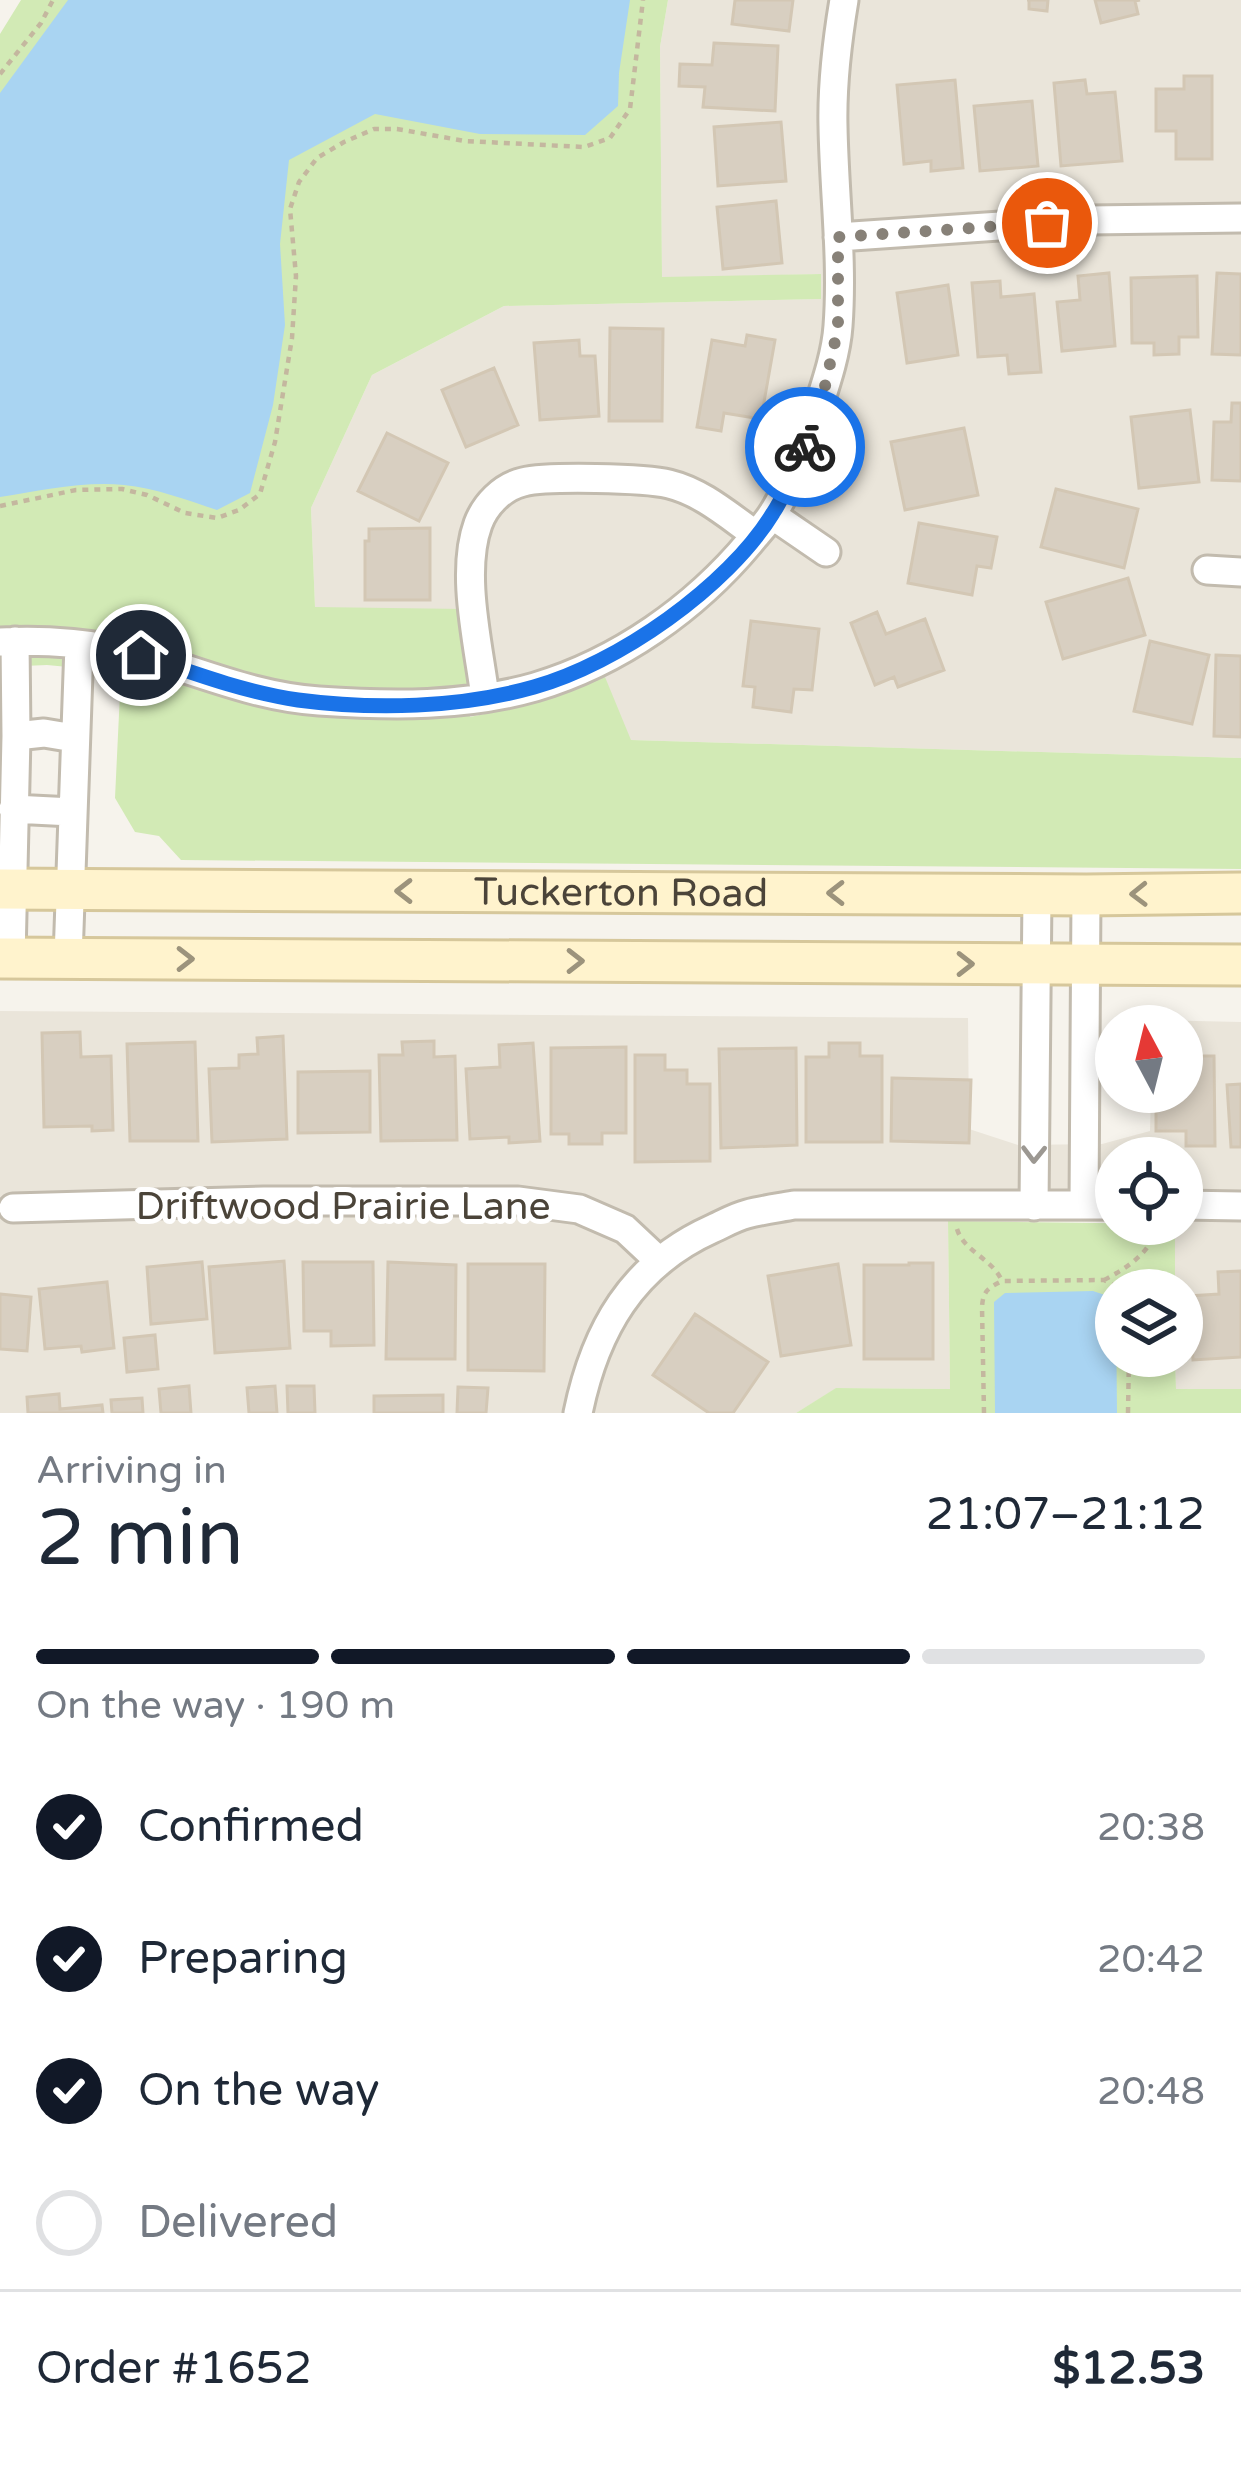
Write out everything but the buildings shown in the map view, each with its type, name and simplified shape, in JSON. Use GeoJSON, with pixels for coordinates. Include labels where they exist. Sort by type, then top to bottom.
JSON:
{"type":"FeatureCollection","features":[{"type":"Feature","properties":{"kind":"main road","name":"Tuckerton Road"},"geometry":{"type":"LineString","coordinates":[[5,889],[1241,892]]}},
{"type":"Feature","properties":{"kind":"main road","name":"Tuckerton Road"},"geometry":{"type":"LineString","coordinates":[[5,958],[1241,965]]}},
{"type":"Feature","properties":{"kind":"street"},"geometry":{"type":"LineString","coordinates":[[5,958],[16,736],[8,642],[49,642],[141,655],[238,688],[300,700],[439,704],[536,687],[621,649],[700,595],[730,566],[764,525],[803,452],[838,328],[833,122],[836,45],[844,0]]}},
{"type":"Feature","properties":{"kind":"street"},"geometry":{"type":"LineString","coordinates":[[838,237],[1089,220],[1241,218]]}},
{"type":"Feature","properties":{"kind":"street"},"geometry":{"type":"LineString","coordinates":[[485,697],[471,569],[478,525],[495,498],[525,482],[643,480],[670,484],[826,552]]}},
{"type":"Feature","properties":{"kind":"street"},"geometry":{"type":"LineString","coordinates":[[1208,570],[1241,572]]}},
{"type":"Feature","properties":{"kind":"street"},"geometry":{"type":"LineString","coordinates":[[68,958],[79,645]]}},
{"type":"Feature","properties":{"kind":"street"},"geometry":{"type":"LineString","coordinates":[[16,736],[44,733],[74,738]]}},
{"type":"Feature","properties":{"kind":"street"},"geometry":{"type":"LineString","coordinates":[[13,809],[72,812]]}},
{"type":"Feature","properties":{"kind":"street"},"geometry":{"type":"LineString","coordinates":[[1034,1206],[1037,894]]}},
{"type":"Feature","properties":{"kind":"street"},"geometry":{"type":"LineString","coordinates":[[1084,1205],[1086,895]]}},
{"type":"Feature","properties":{"kind":"street"},"geometry":{"type":"LineString","coordinates":[[1036,1048],[1085,1048]]}},
{"type":"Feature","properties":{"kind":"street"},"geometry":{"type":"LineString","coordinates":[[1035,1103],[1060,1115],[1084,1102]]}},
{"type":"Feature","properties":{"kind":"street","name":"Driftwood Prairie Lane"},"geometry":{"type":"LineString","coordinates":[[13,1208],[518,1201],[579,1209],[625,1229],[657,1259]]}},
{"type":"Feature","properties":{"kind":"street"},"geometry":{"type":"LineString","coordinates":[[578,1413],[586,1374],[612,1315],[657,1259],[744,1215],[794,1205],[1095,1205]]}},
{"type":"Feature","properties":{"kind":"street"},"geometry":{"type":"LineString","coordinates":[[1203,1205],[1241,1206]]}},
{"type":"Feature","properties":{"kind":"path"},"geometry":{"type":"LineString","coordinates":[[0,74],[53,0]]}},
{"type":"Feature","properties":{"kind":"path"},"geometry":{"type":"LineString","coordinates":[[0,506],[76,490],[122,489],[185,513],[217,518],[239,510],[260,494],[275,442],[292,338],[296,276],[290,209],[299,182],[317,158],[374,129],[465,141],[584,147],[610,138],[630,110],[643,0]]}},
{"type":"Feature","properties":{"kind":"path"},"geometry":{"type":"LineString","coordinates":[[956,1205],[957,1234],[993,1266],[1002,1281]]}},
{"type":"Feature","properties":{"kind":"path"},"geometry":{"type":"LineString","coordinates":[[1123,1269],[1152,1245]]}},
{"type":"Feature","properties":{"kind":"path"},"geometry":{"type":"LineString","coordinates":[[984,1413],[983,1294],[988,1288],[1002,1281],[1095,1280]]}},
{"type":"Feature","properties":{"kind":"path"},"geometry":{"type":"LineString","coordinates":[[1128,1413],[1129,1377]]}},
{"type":"Feature","properties":{"kind":"shaded area"},"geometry":{"type":"Polygon","coordinates":[[[668,0],[1241,0],[1241,758],[631,740],[526,705],[469,717],[315,607],[311,508],[372,375],[504,306],[821,299],[820,274],[662,278],[660,47],[668,0]]]}},
{"type":"Feature","properties":{"kind":"shaded area"},"geometry":{"type":"Polygon","coordinates":[[[0,1011],[968,1018],[969,1129],[1018,1145],[1095,1144],[1095,1222],[948,1222],[950,1389],[837,1388],[796,1413],[0,1413],[0,1011]]]}},
{"type":"Feature","properties":{"kind":"shaded area"},"geometry":{"type":"Polygon","coordinates":[[[1203,1021],[1241,1022],[1241,1389],[1176,1389],[1176,1377],[1203,1377],[1203,1269],[1175,1269],[1175,1245],[1203,1245],[1203,1137],[1128,1137],[1150,1131],[1150,1113],[1203,1113],[1203,1021]]]}},
{"type":"Feature","properties":{"kind":"green space"},"geometry":{"type":"Polygon","coordinates":[[[21,0],[668,0],[660,47],[662,277],[821,274],[821,299],[504,306],[372,375],[311,508],[315,607],[465,609],[470,717],[526,705],[605,677],[631,740],[1241,758],[1241,869],[181,860],[159,836],[135,832],[115,798],[121,672],[47,665],[0,667],[0,34],[21,0]]]}},
{"type":"Feature","properties":{"kind":"green space"},"geometry":{"type":"Polygon","coordinates":[[[948,1221],[1095,1223],[1095,1245],[1175,1245],[1175,1269],[1095,1269],[1095,1377],[1176,1377],[1176,1389],[1241,1389],[1241,1413],[796,1413],[836,1388],[950,1389],[948,1221]]]}},
{"type":"Feature","properties":{"kind":"water"},"geometry":{"type":"Polygon","coordinates":[[[68,0],[630,0],[618,106],[585,135],[480,134],[375,114],[289,160],[280,244],[285,325],[273,405],[250,493],[217,510],[159,492],[109,484],[0,497],[0,93],[68,0]]]}},
{"type":"Feature","properties":{"kind":"water"},"geometry":{"type":"Polygon","coordinates":[[[1095,1292],[1095,1377],[1117,1377],[1117,1413],[995,1413],[994,1302],[1005,1293],[1095,1292]]]}},
{"type":"Feature","properties":{"kind":"way so far"},"geometry":{"type":"LineString","coordinates":[[805,447],[838,328],[838,237],[1047,223]]}},
{"type":"Feature","properties":{"kind":"route"},"geometry":{"type":"LineString","coordinates":[[141,655],[238,688],[300,700],[439,704],[536,687],[621,649],[700,595],[772,515],[805,447]]}}]}
